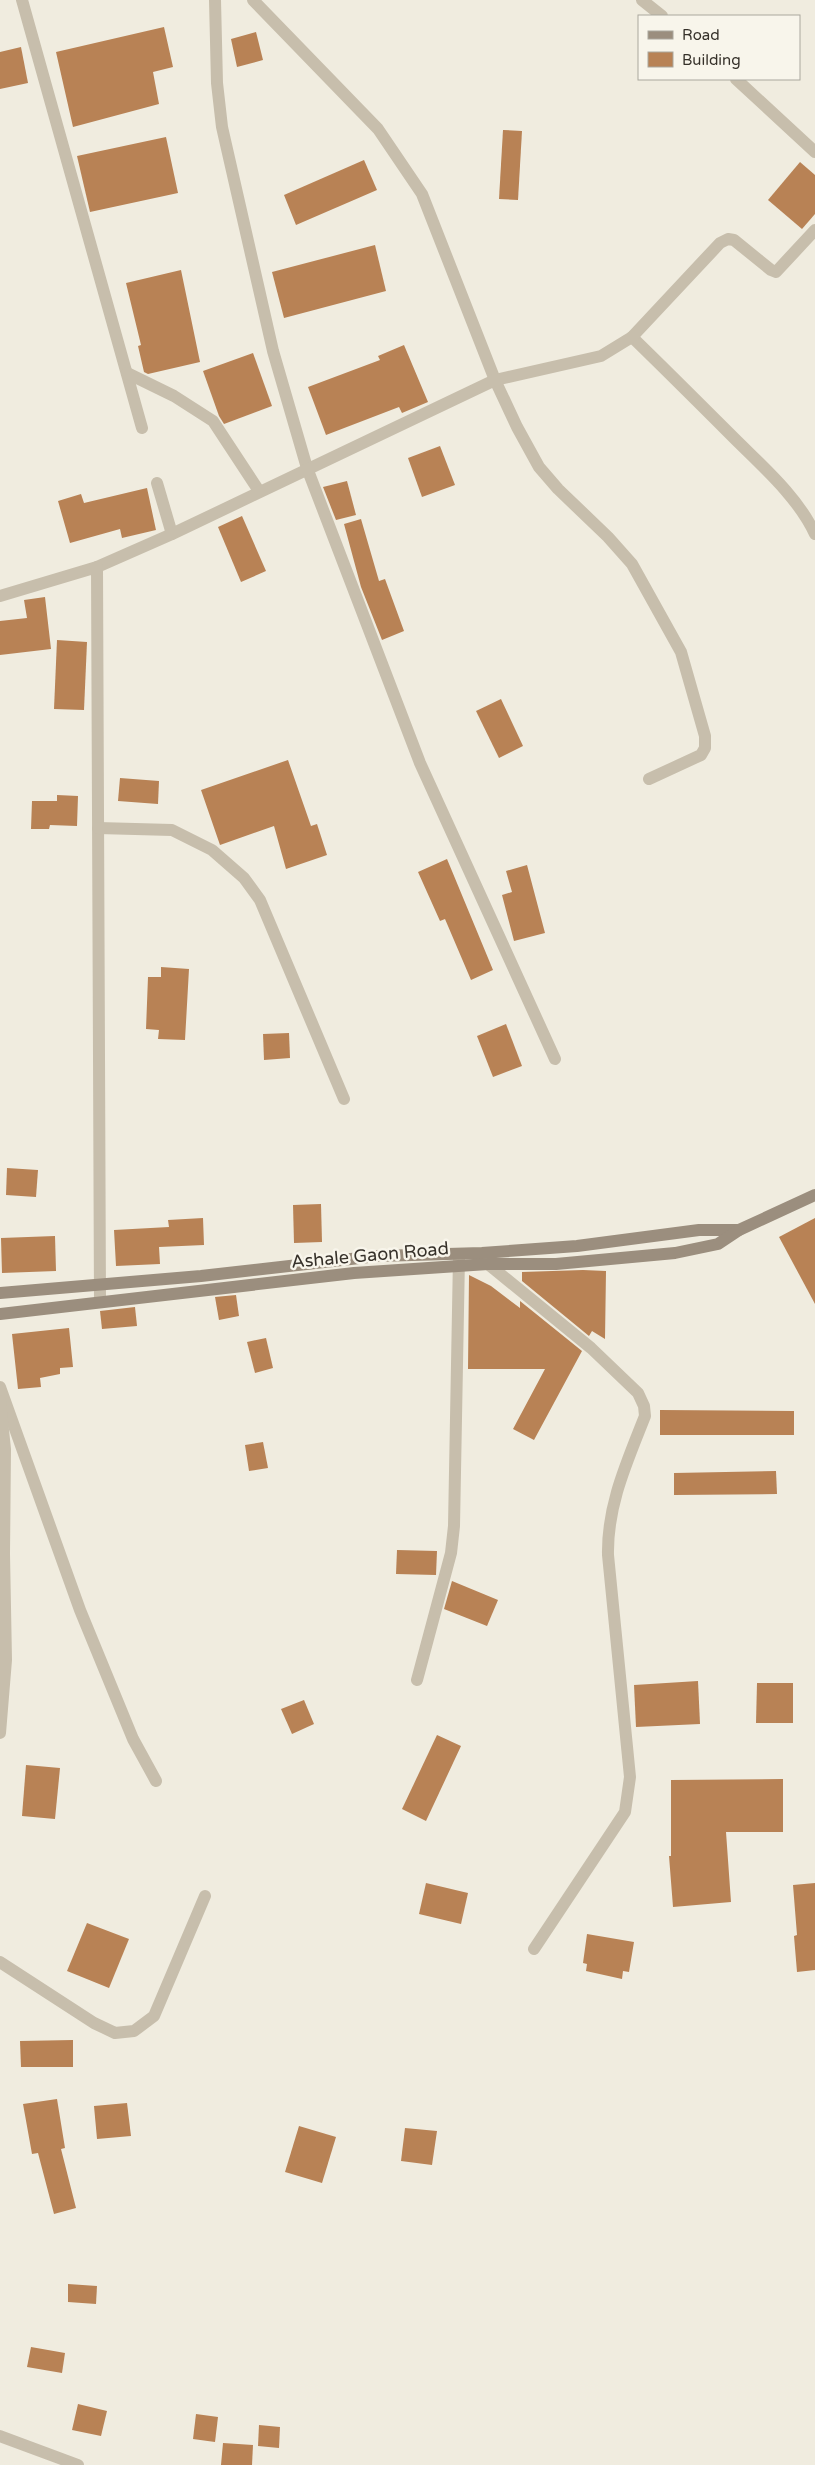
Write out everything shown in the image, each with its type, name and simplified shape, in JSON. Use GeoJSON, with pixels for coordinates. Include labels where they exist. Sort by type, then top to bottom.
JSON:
{"type":"FeatureCollection","features":[{"type":"Feature","properties":{"kind":"street"},"geometry":{"type":"LineString","coordinates":[[22,0],[142,428]]}},
{"type":"Feature","properties":{"kind":"street"},"geometry":{"type":"LineString","coordinates":[[214,0],[217,83],[222,127],[273,350],[306,468],[420,762],[555,1059]]}},
{"type":"Feature","properties":{"kind":"street"},"geometry":{"type":"LineString","coordinates":[[253,0],[378,128],[422,194],[495,380],[517,427],[540,467],[558,489],[608,537],[632,564],[681,652],[704,736],[705,748],[701,755],[649,779]]}},
{"type":"Feature","properties":{"kind":"street"},"geometry":{"type":"LineString","coordinates":[[642,0],[661,15]]}},
{"type":"Feature","properties":{"kind":"street"},"geometry":{"type":"LineString","coordinates":[[737,80],[815,152]]}},
{"type":"Feature","properties":{"kind":"street"},"geometry":{"type":"LineString","coordinates":[[0,596],[97,567],[172,534],[306,468],[495,380],[602,356],[632,337],[720,243],[728,239],[734,240],[776,272],[815,230]]}},
{"type":"Feature","properties":{"kind":"street"},"geometry":{"type":"LineString","coordinates":[[632,337],[760,463],[792,499],[815,534]]}},
{"type":"Feature","properties":{"kind":"street"},"geometry":{"type":"LineString","coordinates":[[127,373],[174,396],[213,421],[259,491]]}},
{"type":"Feature","properties":{"kind":"street"},"geometry":{"type":"LineString","coordinates":[[157,483],[172,534]]}},
{"type":"Feature","properties":{"kind":"street"},"geometry":{"type":"LineString","coordinates":[[97,567],[100,1302]]}},
{"type":"Feature","properties":{"kind":"street"},"geometry":{"type":"LineString","coordinates":[[98,828],[172,830],[212,850],[244,878],[260,900],[344,1099]]}},
{"type":"Feature","properties":{"kind":"street","name":"Ashale Gaon Road"},"geometry":{"type":"LineString","coordinates":[[485,1258],[556,1264],[674,1253],[718,1244],[739,1230],[815,1195]]}},
{"type":"Feature","properties":{"kind":"street","name":"Ashale Gaon Road"},"geometry":{"type":"LineString","coordinates":[[0,1293],[100,1285],[377,1256],[485,1258],[699,1230],[739,1230]]}},
{"type":"Feature","properties":{"kind":"street"},"geometry":{"type":"LineString","coordinates":[[485,1258],[591,1348],[638,1393],[644,1406],[645,1416],[617,1488],[608,1529],[609,1564],[630,1777],[629,1796],[625,1812],[534,1949]]}},
{"type":"Feature","properties":{"kind":"street"},"geometry":{"type":"LineString","coordinates":[[417,1680],[450,1553],[454,1526],[459,1259]]}},
{"type":"Feature","properties":{"kind":"street","name":"Ashale Gaon Road"},"geometry":{"type":"LineString","coordinates":[[0,1314],[459,1259]]}},
{"type":"Feature","properties":{"kind":"street"},"geometry":{"type":"LineString","coordinates":[[0,1387],[80,1610],[133,1739],[156,1781]]}},
{"type":"Feature","properties":{"kind":"street"},"geometry":{"type":"LineString","coordinates":[[0,1401],[5,1449],[6,1660],[0,1733]]}},
{"type":"Feature","properties":{"kind":"street"},"geometry":{"type":"LineString","coordinates":[[0,1962],[94,2023],[116,2033],[134,2031],[154,2016],[205,1896]]}},
{"type":"Feature","properties":{"kind":"street"},"geometry":{"type":"LineString","coordinates":[[0,2436],[78,2465]]}},
{"type":"Feature","properties":{"kind":"building"},"geometry":{"type":"Polygon","coordinates":[[[164,27],[173,67],[153,72],[159,104],[73,127],[56,52],[164,27]]]}},
{"type":"Feature","properties":{"kind":"building"},"geometry":{"type":"Polygon","coordinates":[[[256,32],[263,60],[237,67],[231,39],[256,32]]]}},
{"type":"Feature","properties":{"kind":"building"},"geometry":{"type":"Polygon","coordinates":[[[21,47],[28,83],[0,89],[0,52],[21,47]]]}},
{"type":"Feature","properties":{"kind":"building"},"geometry":{"type":"Polygon","coordinates":[[[503,130],[522,131],[518,200],[499,199],[503,130]]]}},
{"type":"Feature","properties":{"kind":"building"},"geometry":{"type":"Polygon","coordinates":[[[166,137],[178,193],[90,212],[77,156],[166,137]]]}},
{"type":"Feature","properties":{"kind":"building"},"geometry":{"type":"Polygon","coordinates":[[[364,160],[377,190],[296,225],[284,195],[364,160]]]}},
{"type":"Feature","properties":{"kind":"building"},"geometry":{"type":"Polygon","coordinates":[[[800,162],[815,175],[815,214],[802,229],[768,200],[800,162]]]}},
{"type":"Feature","properties":{"kind":"building"},"geometry":{"type":"Polygon","coordinates":[[[375,245],[386,291],[284,318],[272,272],[375,245]]]}},
{"type":"Feature","properties":{"kind":"building"},"geometry":{"type":"Polygon","coordinates":[[[181,270],[200,362],[148,374],[144,372],[138,346],[141,345],[126,283],[181,270]]]}},
{"type":"Feature","properties":{"kind":"building"},"geometry":{"type":"Polygon","coordinates":[[[404,345],[428,402],[402,413],[399,407],[326,435],[308,387],[380,360],[378,356],[404,345]]]}},
{"type":"Feature","properties":{"kind":"building"},"geometry":{"type":"Polygon","coordinates":[[[253,353],[272,406],[224,424],[219,416],[203,371],[253,353]]]}},
{"type":"Feature","properties":{"kind":"building"},"geometry":{"type":"Polygon","coordinates":[[[440,446],[455,485],[422,497],[408,458],[440,446]]]}},
{"type":"Feature","properties":{"kind":"building"},"geometry":{"type":"Polygon","coordinates":[[[347,481],[356,515],[336,520],[323,487],[347,481]]]}},
{"type":"Feature","properties":{"kind":"building"},"geometry":{"type":"Polygon","coordinates":[[[147,488],[156,530],[122,538],[120,529],[70,543],[58,501],[81,494],[84,503],[147,488]]]}},
{"type":"Feature","properties":{"kind":"building"},"geometry":{"type":"Polygon","coordinates":[[[242,516],[266,571],[241,582],[218,527],[242,516]]]}},
{"type":"Feature","properties":{"kind":"building"},"geometry":{"type":"Polygon","coordinates":[[[361,519],[379,581],[385,579],[404,631],[382,640],[361,587],[344,524],[361,519]]]}},
{"type":"Feature","properties":{"kind":"building"},"geometry":{"type":"Polygon","coordinates":[[[45,597],[51,649],[0,655],[0,621],[27,618],[24,600],[45,597]]]}},
{"type":"Feature","properties":{"kind":"building"},"geometry":{"type":"Polygon","coordinates":[[[57,640],[87,642],[84,710],[54,709],[57,640]]]}},
{"type":"Feature","properties":{"kind":"building"},"geometry":{"type":"Polygon","coordinates":[[[501,699],[523,746],[499,758],[476,711],[501,699]]]}},
{"type":"Feature","properties":{"kind":"building"},"geometry":{"type":"Polygon","coordinates":[[[288,760],[311,826],[317,824],[327,855],[286,869],[274,826],[220,845],[201,790],[288,760]]]}},
{"type":"Feature","properties":{"kind":"building"},"geometry":{"type":"Polygon","coordinates":[[[120,778],[159,781],[158,804],[118,801],[120,778]]]}},
{"type":"Feature","properties":{"kind":"building"},"geometry":{"type":"Polygon","coordinates":[[[57,795],[78,796],[77,826],[50,825],[49,829],[31,829],[32,801],[57,801],[57,795]]]}},
{"type":"Feature","properties":{"kind":"building"},"geometry":{"type":"Polygon","coordinates":[[[447,859],[493,970],[471,980],[445,919],[440,921],[418,872],[447,859]]]}},
{"type":"Feature","properties":{"kind":"building"},"geometry":{"type":"Polygon","coordinates":[[[527,865],[545,933],[514,941],[502,895],[512,892],[506,871],[527,865]]]}},
{"type":"Feature","properties":{"kind":"building"},"geometry":{"type":"Polygon","coordinates":[[[161,967],[189,969],[185,1040],[158,1039],[159,1030],[146,1029],[148,977],[161,977],[161,967]]]}},
{"type":"Feature","properties":{"kind":"building"},"geometry":{"type":"Polygon","coordinates":[[[506,1024],[522,1066],[493,1077],[477,1036],[506,1024]]]}},
{"type":"Feature","properties":{"kind":"building"},"geometry":{"type":"Polygon","coordinates":[[[289,1033],[290,1058],[264,1060],[263,1034],[289,1033]]]}},
{"type":"Feature","properties":{"kind":"building"},"geometry":{"type":"Polygon","coordinates":[[[7,1168],[38,1170],[36,1197],[6,1195],[7,1168]]]}},
{"type":"Feature","properties":{"kind":"building"},"geometry":{"type":"Polygon","coordinates":[[[321,1204],[322,1242],[294,1243],[293,1205],[321,1204]]]}},
{"type":"Feature","properties":{"kind":"building"},"geometry":{"type":"Polygon","coordinates":[[[203,1218],[204,1245],[159,1247],[160,1264],[116,1266],[114,1230],[169,1227],[168,1220],[203,1218]]]}},
{"type":"Feature","properties":{"kind":"building"},"geometry":{"type":"Polygon","coordinates":[[[815,1218],[815,1304],[779,1237],[815,1218]]]}},
{"type":"Feature","properties":{"kind":"building"},"geometry":{"type":"Polygon","coordinates":[[[55,1236],[56,1271],[2,1273],[1,1238],[55,1236]]]}},
{"type":"Feature","properties":{"kind":"building"},"geometry":{"type":"Polygon","coordinates":[[[606,1271],[605,1339],[592,1331],[589,1336],[522,1281],[522,1272],[606,1271]]]}},
{"type":"Feature","properties":{"kind":"building"},"geometry":{"type":"Polygon","coordinates":[[[469,1275],[491,1286],[520,1308],[520,1301],[582,1351],[534,1440],[513,1429],[545,1369],[468,1369],[469,1275]]]}},
{"type":"Feature","properties":{"kind":"building"},"geometry":{"type":"Polygon","coordinates":[[[236,1295],[239,1316],[219,1320],[215,1297],[236,1295]]]}},
{"type":"Feature","properties":{"kind":"building"},"geometry":{"type":"Polygon","coordinates":[[[135,1307],[137,1326],[102,1329],[100,1311],[135,1307]]]}},
{"type":"Feature","properties":{"kind":"building"},"geometry":{"type":"Polygon","coordinates":[[[69,1328],[73,1367],[60,1368],[60,1374],[40,1378],[41,1387],[18,1389],[12,1334],[69,1328]]]}},
{"type":"Feature","properties":{"kind":"building"},"geometry":{"type":"Polygon","coordinates":[[[266,1338],[273,1368],[255,1373],[247,1342],[266,1338]]]}},
{"type":"Feature","properties":{"kind":"building"},"geometry":{"type":"Polygon","coordinates":[[[660,1410],[794,1411],[794,1435],[660,1435],[660,1410]]]}},
{"type":"Feature","properties":{"kind":"building"},"geometry":{"type":"Polygon","coordinates":[[[263,1442],[268,1468],[249,1471],[245,1445],[263,1442]]]}},
{"type":"Feature","properties":{"kind":"building"},"geometry":{"type":"Polygon","coordinates":[[[776,1471],[777,1494],[674,1495],[674,1473],[776,1471]]]}},
{"type":"Feature","properties":{"kind":"building"},"geometry":{"type":"Polygon","coordinates":[[[397,1550],[437,1551],[436,1575],[396,1574],[397,1550]]]}},
{"type":"Feature","properties":{"kind":"building"},"geometry":{"type":"Polygon","coordinates":[[[452,1581],[498,1600],[487,1626],[444,1609],[452,1581]]]}},
{"type":"Feature","properties":{"kind":"building"},"geometry":{"type":"Polygon","coordinates":[[[698,1681],[700,1724],[636,1727],[634,1685],[698,1681]]]}},
{"type":"Feature","properties":{"kind":"building"},"geometry":{"type":"Polygon","coordinates":[[[757,1683],[793,1683],[793,1723],[756,1723],[757,1683]]]}},
{"type":"Feature","properties":{"kind":"building"},"geometry":{"type":"Polygon","coordinates":[[[304,1700],[314,1724],[292,1734],[281,1709],[304,1700]]]}},
{"type":"Feature","properties":{"kind":"building"},"geometry":{"type":"Polygon","coordinates":[[[437,1735],[461,1746],[426,1821],[402,1809],[437,1735]]]}},
{"type":"Feature","properties":{"kind":"building"},"geometry":{"type":"Polygon","coordinates":[[[26,1765],[60,1768],[55,1819],[22,1816],[26,1765]]]}},
{"type":"Feature","properties":{"kind":"building"},"geometry":{"type":"Polygon","coordinates":[[[783,1779],[783,1832],[726,1832],[731,1902],[673,1907],[669,1856],[671,1856],[671,1780],[783,1779]]]}},
{"type":"Feature","properties":{"kind":"building"},"geometry":{"type":"Polygon","coordinates":[[[426,1883],[468,1893],[461,1924],[419,1914],[426,1883]]]}},
{"type":"Feature","properties":{"kind":"building"},"geometry":{"type":"Polygon","coordinates":[[[815,1883],[815,1970],[797,1972],[794,1936],[797,1935],[793,1885],[815,1883]]]}},
{"type":"Feature","properties":{"kind":"building"},"geometry":{"type":"Polygon","coordinates":[[[87,1923],[129,1939],[109,1988],[67,1971],[87,1923]]]}},
{"type":"Feature","properties":{"kind":"building"},"geometry":{"type":"Polygon","coordinates":[[[587,1934],[634,1942],[629,1972],[623,1971],[622,1979],[586,1971],[587,1964],[583,1963],[587,1934]]]}},
{"type":"Feature","properties":{"kind":"building"},"geometry":{"type":"Polygon","coordinates":[[[73,2040],[73,2067],[21,2067],[20,2041],[73,2040]]]}},
{"type":"Feature","properties":{"kind":"building"},"geometry":{"type":"Polygon","coordinates":[[[57,2099],[65,2148],[61,2149],[76,2208],[54,2214],[38,2153],[32,2154],[23,2104],[57,2099]]]}},
{"type":"Feature","properties":{"kind":"building"},"geometry":{"type":"Polygon","coordinates":[[[127,2103],[131,2136],[97,2139],[94,2106],[127,2103]]]}},
{"type":"Feature","properties":{"kind":"building"},"geometry":{"type":"Polygon","coordinates":[[[299,2126],[336,2137],[322,2183],[285,2172],[299,2126]]]}},
{"type":"Feature","properties":{"kind":"building"},"geometry":{"type":"Polygon","coordinates":[[[405,2128],[437,2131],[432,2165],[401,2161],[405,2128]]]}},
{"type":"Feature","properties":{"kind":"building"},"geometry":{"type":"Polygon","coordinates":[[[68,2284],[97,2286],[96,2304],[68,2302],[68,2284]]]}},
{"type":"Feature","properties":{"kind":"building"},"geometry":{"type":"Polygon","coordinates":[[[31,2347],[65,2353],[62,2373],[27,2367],[31,2347]]]}},
{"type":"Feature","properties":{"kind":"building"},"geometry":{"type":"Polygon","coordinates":[[[78,2404],[107,2411],[101,2436],[72,2430],[78,2404]]]}},
{"type":"Feature","properties":{"kind":"building"},"geometry":{"type":"Polygon","coordinates":[[[196,2414],[218,2417],[215,2442],[193,2439],[196,2414]]]}},
{"type":"Feature","properties":{"kind":"building"},"geometry":{"type":"Polygon","coordinates":[[[259,2425],[280,2427],[279,2448],[258,2446],[259,2425]]]}},
{"type":"Feature","properties":{"kind":"building"},"geometry":{"type":"Polygon","coordinates":[[[223,2443],[253,2445],[252,2465],[221,2465],[223,2443]]]}}]}
